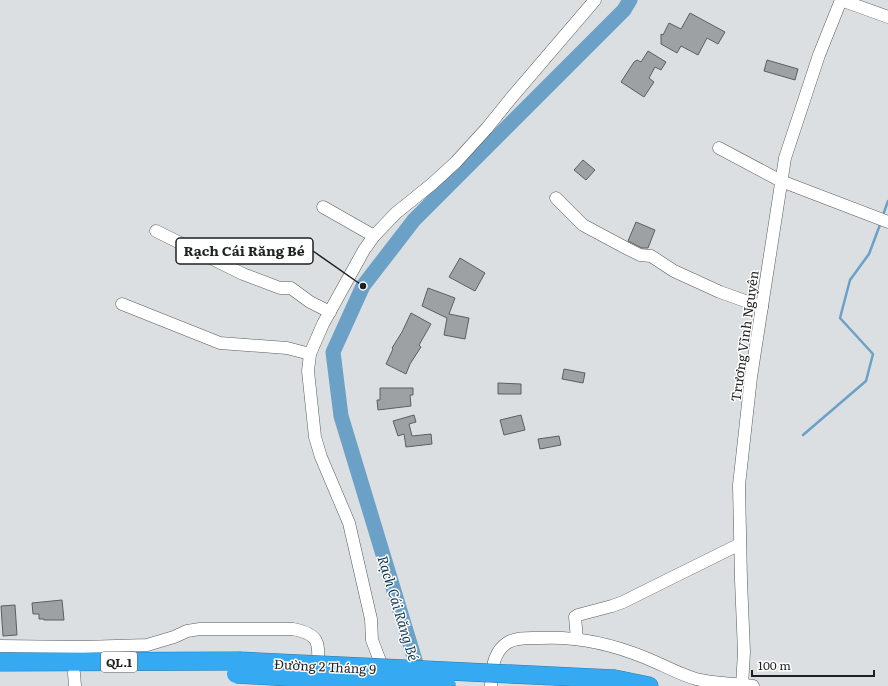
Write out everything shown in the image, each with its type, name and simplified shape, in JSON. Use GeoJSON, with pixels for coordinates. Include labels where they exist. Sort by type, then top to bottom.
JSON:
{"type":"FeatureCollection","features":[{"type":"Feature","properties":{"kind":"highway","name":"Đường 2 Tháng 9"},"geometry":{"type":"LineString","coordinates":[[0,662],[615,680],[649,686]]}},
{"type":"Feature","properties":{"kind":"highway","name":"Đường 2 Tháng 9"},"geometry":{"type":"LineString","coordinates":[[0,673],[74,679],[237,668],[447,686]]}},
{"type":"Feature","properties":{"kind":"street"},"geometry":{"type":"LineString","coordinates":[[390,686],[372,640],[371,619],[349,523],[321,457],[315,437],[308,371],[310,354],[330,312],[364,250],[374,236],[396,213],[432,184],[456,162],[487,128],[595,0]]}},
{"type":"Feature","properties":{"kind":"street"},"geometry":{"type":"LineString","coordinates":[[841,0],[888,17]]}},
{"type":"Feature","properties":{"kind":"street","name":"Trương Vĩnh Nguyên"},"geometry":{"type":"LineString","coordinates":[[746,686],[740,544],[740,486],[751,377],[785,158],[819,55],[841,0]]}},
{"type":"Feature","properties":{"kind":"street"},"geometry":{"type":"LineString","coordinates":[[719,148],[781,181],[888,222]]}},
{"type":"Feature","properties":{"kind":"street"},"geometry":{"type":"LineString","coordinates":[[556,198],[583,225],[626,248],[640,255],[651,256],[674,271],[720,292],[762,307]]}},
{"type":"Feature","properties":{"kind":"street"},"geometry":{"type":"LineString","coordinates":[[323,207],[374,236]]}},
{"type":"Feature","properties":{"kind":"street"},"geometry":{"type":"LineString","coordinates":[[156,231],[243,274],[280,288],[291,288],[310,302],[330,312]]}},
{"type":"Feature","properties":{"kind":"street"},"geometry":{"type":"LineString","coordinates":[[122,304],[220,343],[287,348],[310,354]]}},
{"type":"Feature","properties":{"kind":"street"},"geometry":{"type":"LineString","coordinates":[[577,639],[574,620],[578,615],[623,602],[740,544]]}},
{"type":"Feature","properties":{"kind":"street"},"geometry":{"type":"LineString","coordinates":[[0,646],[83,647],[147,645],[166,640],[187,631],[200,629],[293,629],[308,632],[315,638],[318,645],[317,686]]}},
{"type":"Feature","properties":{"kind":"street"},"geometry":{"type":"LineString","coordinates":[[491,686],[493,660],[507,642],[524,638],[577,639],[600,643],[645,657],[695,679],[714,685],[746,686]]}},
{"type":"Feature","properties":{"kind":"building"},"geometry":{"type":"Polygon","coordinates":[[[690,13],[725,32],[718,44],[707,38],[698,55],[681,46],[677,53],[661,44],[661,34],[663,35],[669,23],[681,29],[690,13]]]}},
{"type":"Feature","properties":{"kind":"building"},"geometry":{"type":"Polygon","coordinates":[[[648,51],[666,62],[661,70],[655,67],[649,78],[654,82],[644,97],[621,82],[634,62],[637,60],[641,62],[648,51]]]}},
{"type":"Feature","properties":{"kind":"building"},"geometry":{"type":"Polygon","coordinates":[[[767,60],[798,69],[795,80],[764,71],[767,60]]]}},
{"type":"Feature","properties":{"kind":"building"},"geometry":{"type":"Polygon","coordinates":[[[583,160],[595,170],[586,180],[574,170],[583,160]]]}},
{"type":"Feature","properties":{"kind":"building"},"geometry":{"type":"Polygon","coordinates":[[[636,222],[655,230],[648,248],[642,248],[628,241],[636,222]]]}},
{"type":"Feature","properties":{"kind":"building"},"geometry":{"type":"Polygon","coordinates":[[[460,258],[485,273],[475,291],[449,277],[460,258]]]}},
{"type":"Feature","properties":{"kind":"building"},"geometry":{"type":"Polygon","coordinates":[[[428,288],[455,298],[449,314],[469,318],[465,339],[444,335],[447,318],[422,306],[428,288]]]}},
{"type":"Feature","properties":{"kind":"building"},"geometry":{"type":"Polygon","coordinates":[[[411,313],[431,324],[419,345],[421,347],[410,364],[406,374],[386,364],[393,349],[392,348],[411,313]]]}},
{"type":"Feature","properties":{"kind":"building"},"geometry":{"type":"Polygon","coordinates":[[[564,369],[585,373],[583,383],[562,379],[564,369]]]}},
{"type":"Feature","properties":{"kind":"building"},"geometry":{"type":"Polygon","coordinates":[[[498,383],[521,384],[521,394],[498,394],[498,383]]]}},
{"type":"Feature","properties":{"kind":"building"},"geometry":{"type":"Polygon","coordinates":[[[380,388],[413,388],[413,395],[410,395],[411,406],[378,410],[377,400],[380,400],[380,388]]]}},
{"type":"Feature","properties":{"kind":"building"},"geometry":{"type":"Polygon","coordinates":[[[414,415],[416,422],[409,424],[412,436],[431,434],[432,444],[406,447],[404,434],[398,436],[393,421],[414,415]]]}},
{"type":"Feature","properties":{"kind":"building"},"geometry":{"type":"Polygon","coordinates":[[[521,415],[525,430],[504,435],[500,420],[521,415]]]}},
{"type":"Feature","properties":{"kind":"building"},"geometry":{"type":"Polygon","coordinates":[[[559,436],[561,445],[540,449],[538,439],[559,436]]]}},
{"type":"Feature","properties":{"kind":"building"},"geometry":{"type":"Polygon","coordinates":[[[62,600],[64,620],[44,620],[39,619],[39,614],[33,614],[32,603],[62,600]]]}},
{"type":"Feature","properties":{"kind":"building"},"geometry":{"type":"Polygon","coordinates":[[[15,605],[17,635],[3,636],[1,606],[15,605]]]}},
{"type":"Feature","properties":{"kind":"waterway","name":"Rạch Cái Răng Bé"},"geometry":{"type":"LineString","coordinates":[[421,680],[341,416],[333,352],[363,286],[414,220],[624,10],[630,0]]}},
{"type":"Feature","properties":{"kind":"waterway"},"geometry":{"type":"LineString","coordinates":[[883,215],[888,201]]}},
{"type":"Feature","properties":{"kind":"waterway"},"geometry":{"type":"LineString","coordinates":[[803,435],[866,381],[873,354],[840,318],[850,280],[869,254],[881,222]]}},
{"type":"Feature","properties":{"kind":"place","name":"Rạch Cái Răng Bé"},"geometry":{"type":"Point","coordinates":[363,286]}}]}
